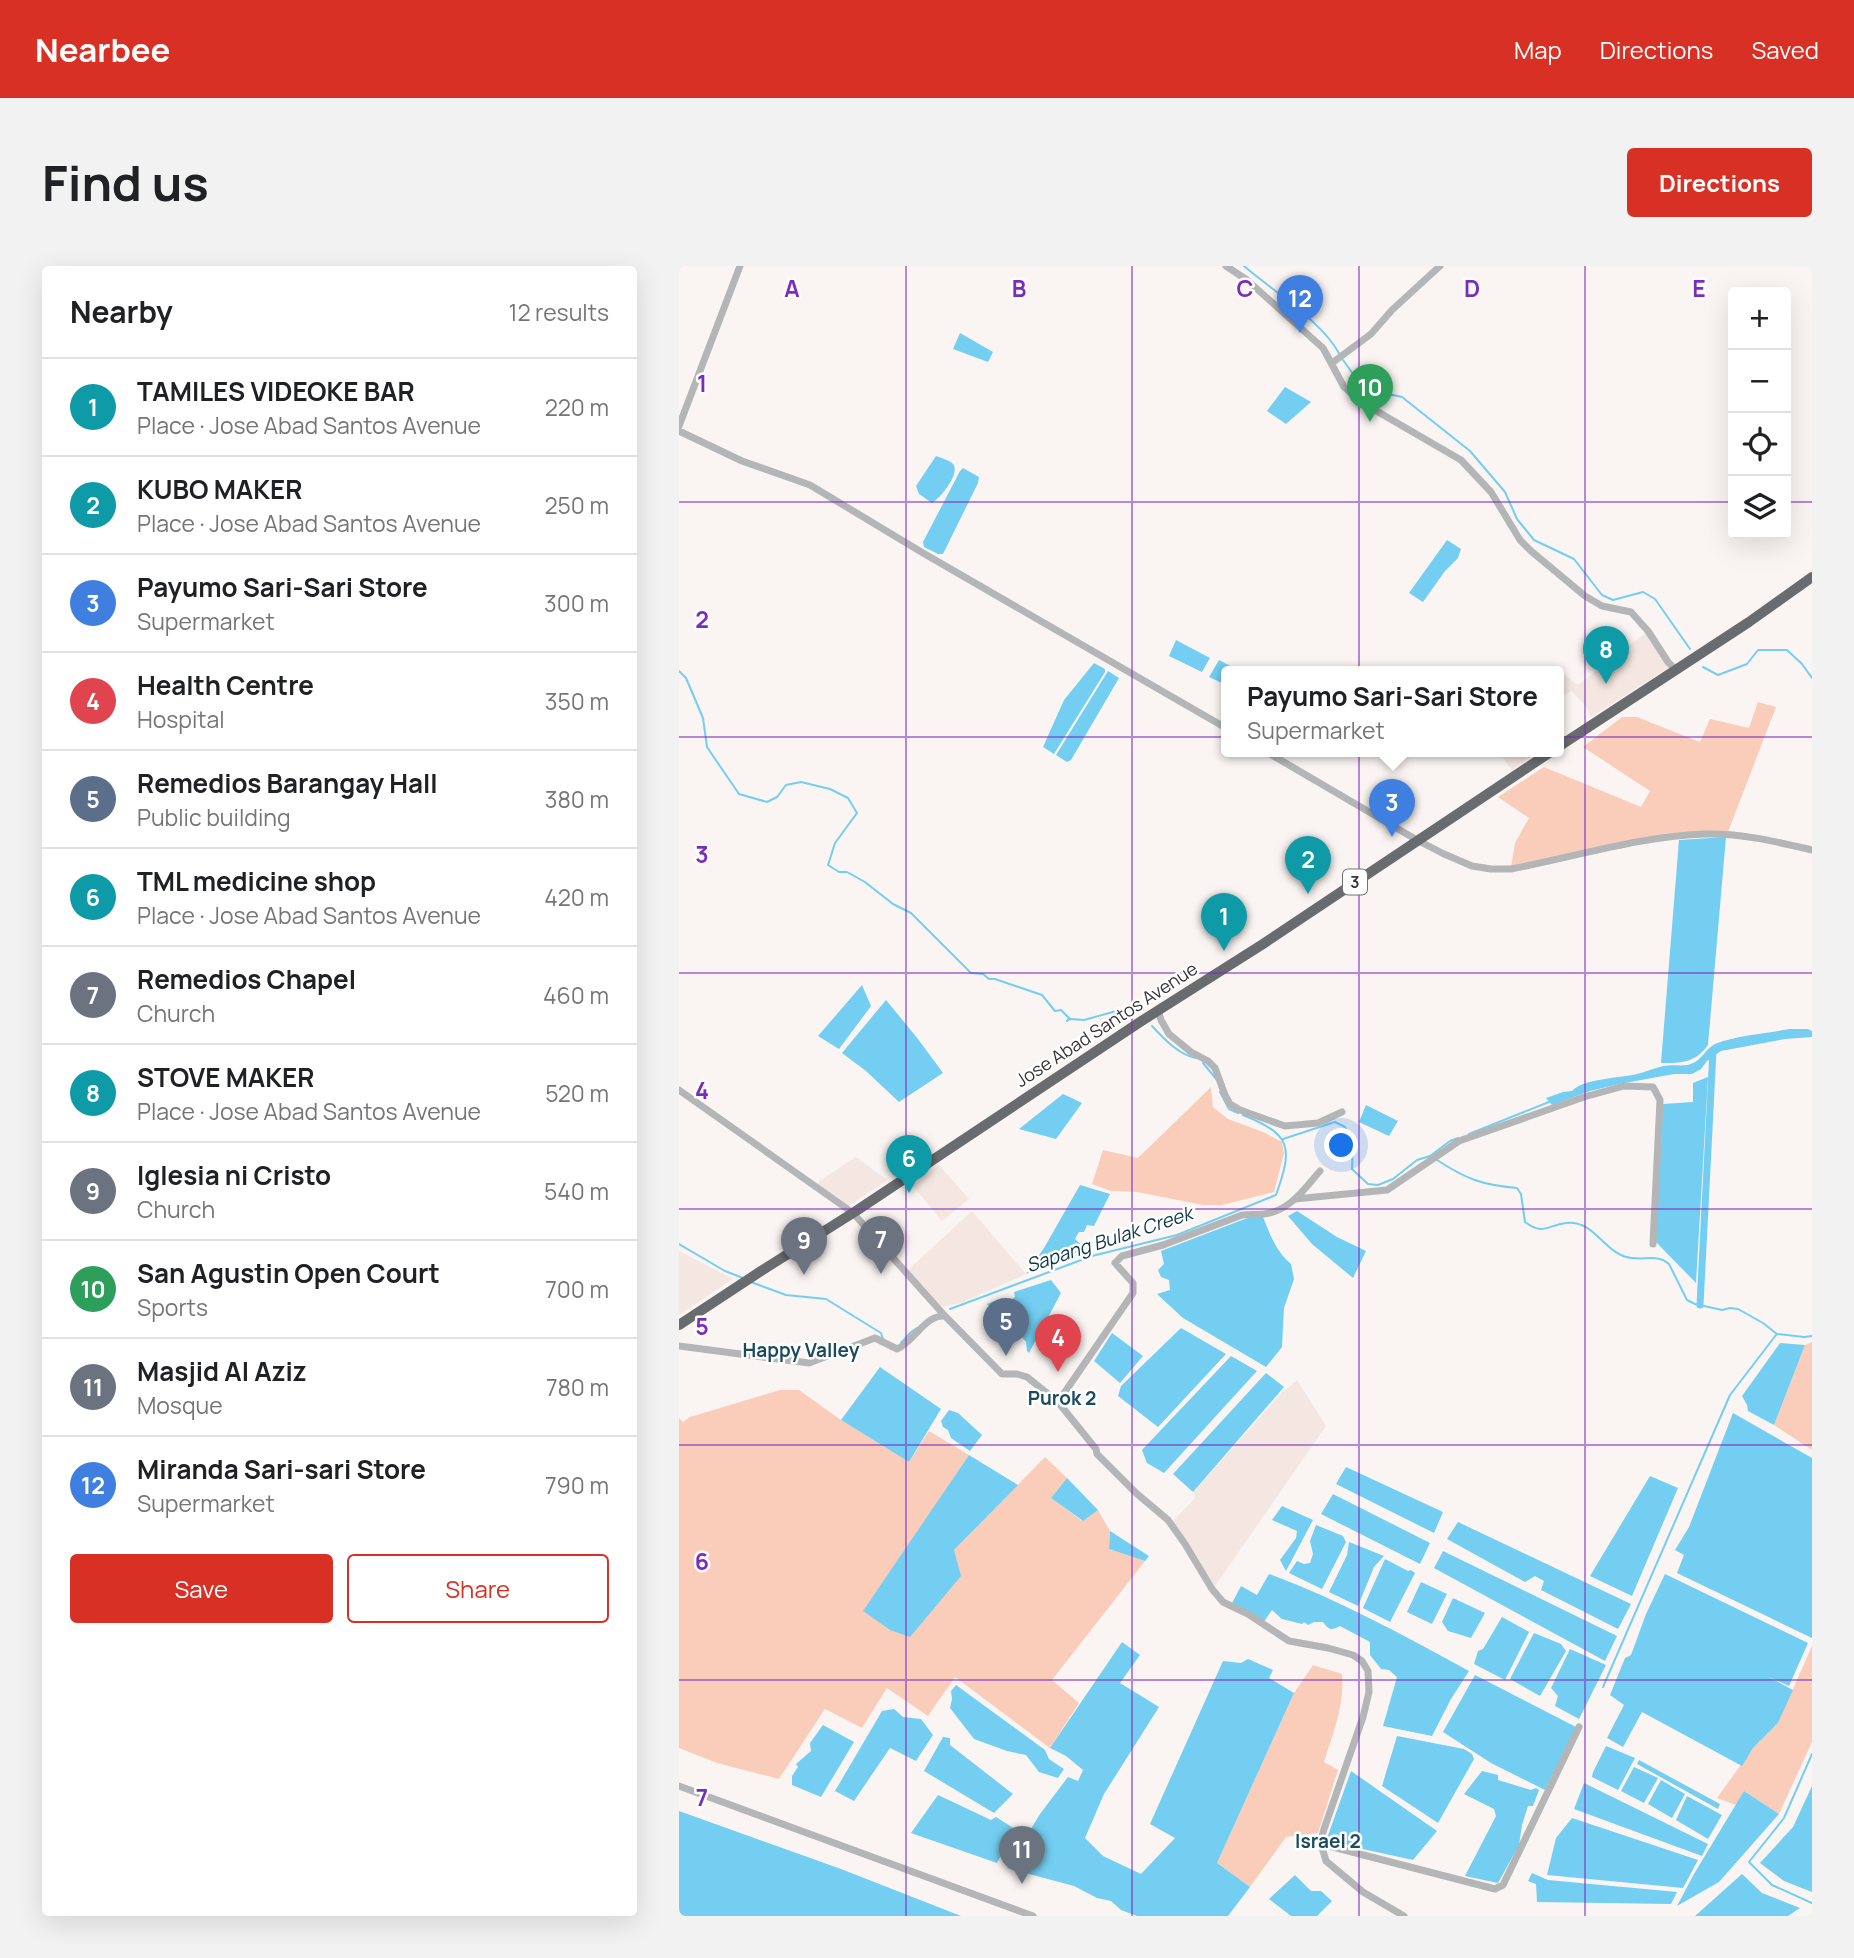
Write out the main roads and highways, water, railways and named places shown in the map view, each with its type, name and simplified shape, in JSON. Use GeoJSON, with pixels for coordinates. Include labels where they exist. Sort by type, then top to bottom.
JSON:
{"type":"FeatureCollection","features":[{"type":"Feature","properties":{"kind":"highway"},"geometry":{"type":"LineString","coordinates":[[1564,743],[1812,577]]}},
{"type":"Feature","properties":{"kind":"highway","name":"Jose Abad Santos Avenue"},"geometry":{"type":"LineString","coordinates":[[679,1325],[1263,944],[1543,757]]}},
{"type":"Feature","properties":{"kind":"water"},"geometry":{"type":"Polygon","coordinates":[[[960,333],[993,352],[988,362],[953,349],[960,333]]]}},
{"type":"Feature","properties":{"kind":"water"},"geometry":{"type":"Polygon","coordinates":[[[1285,387],[1311,402],[1286,424],[1267,411],[1285,387]]]}},
{"type":"Feature","properties":{"kind":"water"},"geometry":{"type":"Polygon","coordinates":[[[936,456],[953,464],[955,468],[949,485],[932,503],[919,494],[916,486],[936,456]]]}},
{"type":"Feature","properties":{"kind":"water"},"geometry":{"type":"Polygon","coordinates":[[[963,468],[979,477],[978,483],[943,554],[938,554],[924,547],[923,542],[963,468]]]}},
{"type":"Feature","properties":{"kind":"water"},"geometry":{"type":"Polygon","coordinates":[[[1447,540],[1461,549],[1458,558],[1423,602],[1409,593],[1447,540]]]}},
{"type":"Feature","properties":{"kind":"water"},"geometry":{"type":"Polygon","coordinates":[[[1176,640],[1210,658],[1202,672],[1169,656],[1176,640]]]}},
{"type":"Feature","properties":{"kind":"water"},"geometry":{"type":"Polygon","coordinates":[[[1219,660],[1230,666],[1221,666],[1221,683],[1209,677],[1219,660]]]}},
{"type":"Feature","properties":{"kind":"water"},"geometry":{"type":"Polygon","coordinates":[[[1094,663],[1105,669],[1105,672],[1054,754],[1043,747],[1064,700],[1094,663]]]}},
{"type":"Feature","properties":{"kind":"water"},"geometry":{"type":"Polygon","coordinates":[[[1108,671],[1119,678],[1071,760],[1067,762],[1056,755],[1108,671]]]}},
{"type":"Feature","properties":{"kind":"water"},"geometry":{"type":"Polygon","coordinates":[[[1726,837],[1708,1045],[1693,1059],[1661,1063],[1679,840],[1726,837]]]}},
{"type":"Feature","properties":{"kind":"water"},"geometry":{"type":"Polygon","coordinates":[[[862,985],[871,1006],[839,1049],[818,1036],[862,985]]]}},
{"type":"Feature","properties":{"kind":"water"},"geometry":{"type":"Polygon","coordinates":[[[886,1000],[943,1073],[899,1102],[842,1053],[886,1000]]]}},
{"type":"Feature","properties":{"kind":"water"},"geometry":{"type":"Polygon","coordinates":[[[1789,1029],[1808,1029],[1812,1031],[1812,1037],[1785,1039],[1721,1051],[1692,1074],[1674,1074],[1619,1084],[1552,1105],[1546,1098],[1572,1091],[1592,1081],[1633,1075],[1664,1066],[1691,1064],[1715,1044],[1789,1029]]]}},
{"type":"Feature","properties":{"kind":"water"},"geometry":{"type":"Polygon","coordinates":[[[1708,1077],[1696,1283],[1656,1242],[1663,1104],[1693,1102],[1693,1083],[1708,1077]]]}},
{"type":"Feature","properties":{"kind":"water"},"geometry":{"type":"Polygon","coordinates":[[[1063,1094],[1082,1103],[1056,1139],[1019,1129],[1063,1094]]]}},
{"type":"Feature","properties":{"kind":"water"},"geometry":{"type":"Polygon","coordinates":[[[1366,1105],[1398,1121],[1389,1136],[1359,1122],[1366,1105]]]}},
{"type":"Feature","properties":{"kind":"water"},"geometry":{"type":"Polygon","coordinates":[[[1080,1185],[1110,1194],[1094,1226],[1087,1225],[1084,1232],[1079,1232],[1075,1239],[1086,1249],[1026,1274],[1044,1248],[1080,1185]]]}},
{"type":"Feature","properties":{"kind":"water"},"geometry":{"type":"Polygon","coordinates":[[[1297,1211],[1337,1237],[1366,1251],[1353,1278],[1312,1244],[1288,1216],[1297,1211]]]}},
{"type":"Feature","properties":{"kind":"water"},"geometry":{"type":"Polygon","coordinates":[[[1250,1217],[1263,1217],[1277,1248],[1291,1264],[1294,1279],[1284,1308],[1282,1347],[1266,1367],[1183,1318],[1157,1294],[1170,1290],[1169,1280],[1161,1277],[1158,1270],[1164,1264],[1161,1251],[1250,1217]]]}},
{"type":"Feature","properties":{"kind":"water"},"geometry":{"type":"Polygon","coordinates":[[[1051,1280],[1061,1293],[1029,1353],[1026,1342],[1015,1329],[1008,1327],[987,1304],[1002,1298],[1007,1302],[1015,1297],[1014,1292],[1051,1280]]]}},
{"type":"Feature","properties":{"kind":"water"},"geometry":{"type":"Polygon","coordinates":[[[1181,1328],[1226,1354],[1158,1427],[1118,1396],[1121,1386],[1181,1328]]]}},
{"type":"Feature","properties":{"kind":"water"},"geometry":{"type":"Polygon","coordinates":[[[1112,1333],[1143,1356],[1120,1383],[1094,1361],[1112,1333]]]}},
{"type":"Feature","properties":{"kind":"water"},"geometry":{"type":"Polygon","coordinates":[[[1780,1343],[1805,1345],[1774,1425],[1748,1411],[1742,1396],[1780,1343]]]}},
{"type":"Feature","properties":{"kind":"water"},"geometry":{"type":"Polygon","coordinates":[[[1231,1356],[1257,1371],[1164,1473],[1147,1463],[1142,1450],[1231,1356]]]}},
{"type":"Feature","properties":{"kind":"water"},"geometry":{"type":"Polygon","coordinates":[[[880,1367],[941,1409],[909,1462],[841,1420],[880,1367]]]}},
{"type":"Feature","properties":{"kind":"water"},"geometry":{"type":"Polygon","coordinates":[[[1266,1373],[1284,1387],[1193,1492],[1173,1474],[1266,1373]]]}},
{"type":"Feature","properties":{"kind":"water"},"geometry":{"type":"Polygon","coordinates":[[[949,1410],[958,1413],[982,1435],[970,1451],[951,1438],[948,1430],[943,1427],[941,1421],[949,1410]]]}},
{"type":"Feature","properties":{"kind":"water"},"geometry":{"type":"Polygon","coordinates":[[[1733,1413],[1812,1458],[1812,1638],[1677,1573],[1684,1555],[1675,1550],[1689,1527],[1733,1413]]]}},
{"type":"Feature","properties":{"kind":"water"},"geometry":{"type":"Polygon","coordinates":[[[969,1455],[1018,1485],[954,1550],[961,1576],[910,1637],[890,1630],[863,1611],[969,1455]]]}},
{"type":"Feature","properties":{"kind":"water"},"geometry":{"type":"Polygon","coordinates":[[[1346,1467],[1443,1512],[1434,1533],[1336,1484],[1346,1467]]]}},
{"type":"Feature","properties":{"kind":"water"},"geometry":{"type":"Polygon","coordinates":[[[1650,1476],[1678,1488],[1632,1596],[1590,1576],[1650,1476]]]}},
{"type":"Feature","properties":{"kind":"water"},"geometry":{"type":"Polygon","coordinates":[[[1067,1478],[1098,1510],[1083,1521],[1051,1498],[1067,1478]]]}},
{"type":"Feature","properties":{"kind":"water"},"geometry":{"type":"Polygon","coordinates":[[[1333,1494],[1430,1543],[1420,1564],[1321,1514],[1333,1494]]]}},
{"type":"Feature","properties":{"kind":"water"},"geometry":{"type":"Polygon","coordinates":[[[1282,1506],[1313,1520],[1286,1571],[1280,1560],[1296,1538],[1297,1531],[1272,1520],[1282,1506]]]}},
{"type":"Feature","properties":{"kind":"water"},"geometry":{"type":"Polygon","coordinates":[[[1458,1522],[1631,1604],[1618,1629],[1541,1590],[1544,1581],[1535,1576],[1525,1582],[1447,1539],[1458,1522]]]}},
{"type":"Feature","properties":{"kind":"water"},"geometry":{"type":"Polygon","coordinates":[[[1316,1525],[1343,1536],[1346,1542],[1322,1589],[1289,1573],[1297,1561],[1310,1563],[1313,1554],[1310,1541],[1316,1525]]]}},
{"type":"Feature","properties":{"kind":"water"},"geometry":{"type":"Polygon","coordinates":[[[1110,1531],[1149,1556],[1145,1561],[1109,1549],[1110,1531]]]}},
{"type":"Feature","properties":{"kind":"water"},"geometry":{"type":"Polygon","coordinates":[[[1349,1542],[1384,1556],[1374,1567],[1358,1606],[1329,1592],[1347,1555],[1349,1542]]]}},
{"type":"Feature","properties":{"kind":"water"},"geometry":{"type":"Polygon","coordinates":[[[1443,1551],[1617,1636],[1605,1661],[1434,1568],[1443,1551]]]}},
{"type":"Feature","properties":{"kind":"water"},"geometry":{"type":"Polygon","coordinates":[[[1385,1559],[1415,1573],[1390,1622],[1363,1608],[1385,1559]]]}},
{"type":"Feature","properties":{"kind":"water"},"geometry":{"type":"Polygon","coordinates":[[[1269,1574],[1345,1606],[1469,1671],[1432,1736],[1383,1726],[1397,1677],[1389,1670],[1381,1669],[1370,1655],[1370,1642],[1340,1626],[1332,1629],[1323,1622],[1302,1624],[1282,1619],[1272,1610],[1263,1623],[1232,1603],[1241,1586],[1257,1595],[1269,1574]]]}},
{"type":"Feature","properties":{"kind":"water"},"geometry":{"type":"Polygon","coordinates":[[[1665,1574],[1808,1643],[1789,1686],[1767,1676],[1793,1690],[1778,1723],[1753,1748],[1742,1766],[1642,1712],[1623,1747],[1607,1738],[1624,1705],[1610,1695],[1625,1658],[1631,1655],[1665,1574]]]}},
{"type":"Feature","properties":{"kind":"water"},"geometry":{"type":"Polygon","coordinates":[[[1421,1582],[1447,1594],[1432,1624],[1407,1612],[1421,1582]]]}},
{"type":"Feature","properties":{"kind":"water"},"geometry":{"type":"Polygon","coordinates":[[[1453,1598],[1485,1613],[1471,1638],[1448,1631],[1442,1622],[1453,1598]]]}},
{"type":"Feature","properties":{"kind":"water"},"geometry":{"type":"Polygon","coordinates":[[[1502,1617],[1529,1632],[1505,1680],[1474,1664],[1478,1651],[1483,1649],[1502,1617]]]}},
{"type":"Feature","properties":{"kind":"water"},"geometry":{"type":"Polygon","coordinates":[[[1534,1633],[1561,1644],[1566,1651],[1540,1696],[1510,1679],[1534,1633]]]}},
{"type":"Feature","properties":{"kind":"water"},"geometry":{"type":"Polygon","coordinates":[[[1122,1642],[1140,1655],[1120,1683],[1159,1707],[1104,1794],[1085,1838],[1103,1856],[1141,1874],[1175,1838],[1150,1824],[1223,1661],[1241,1663],[1248,1659],[1273,1670],[1269,1678],[1294,1693],[1217,1863],[1250,1887],[1228,1916],[1137,1916],[1121,1910],[1111,1901],[1097,1898],[1074,1886],[1007,1868],[1040,1814],[1068,1777],[1078,1781],[1083,1770],[1066,1756],[1050,1748],[1122,1642]]]}},
{"type":"Feature","properties":{"kind":"water"},"geometry":{"type":"Polygon","coordinates":[[[1570,1649],[1606,1665],[1579,1719],[1555,1706],[1558,1696],[1551,1688],[1570,1649]]]}},
{"type":"Feature","properties":{"kind":"water"},"geometry":{"type":"Polygon","coordinates":[[[1475,1675],[1576,1727],[1545,1790],[1491,1763],[1443,1732],[1475,1675]]]}},
{"type":"Feature","properties":{"kind":"water"},"geometry":{"type":"Polygon","coordinates":[[[956,1685],[1045,1750],[1049,1759],[1064,1769],[1058,1778],[1039,1772],[1026,1755],[974,1739],[950,1708],[951,1691],[956,1685]]]}},
{"type":"Feature","properties":{"kind":"water"},"geometry":{"type":"Polygon","coordinates":[[[894,1709],[903,1717],[921,1719],[933,1735],[916,1761],[890,1748],[854,1801],[835,1791],[882,1711],[894,1709]]]}},
{"type":"Feature","properties":{"kind":"water"},"geometry":{"type":"Polygon","coordinates":[[[823,1725],[854,1742],[821,1797],[792,1785],[792,1776],[798,1767],[796,1764],[811,1751],[810,1743],[823,1725]]]}},
{"type":"Feature","properties":{"kind":"water"},"geometry":{"type":"Polygon","coordinates":[[[1397,1736],[1464,1749],[1472,1754],[1474,1759],[1438,1823],[1382,1786],[1397,1736]]]}},
{"type":"Feature","properties":{"kind":"water"},"geometry":{"type":"Polygon","coordinates":[[[943,1737],[950,1738],[950,1745],[1013,1794],[994,1813],[924,1771],[943,1737]]]}},
{"type":"Feature","properties":{"kind":"water"},"geometry":{"type":"Polygon","coordinates":[[[1606,1746],[1635,1758],[1618,1790],[1592,1777],[1606,1746]]]}},
{"type":"Feature","properties":{"kind":"water"},"geometry":{"type":"Polygon","coordinates":[[[1639,1760],[1720,1804],[1718,1809],[1637,1764],[1639,1760]]]}},
{"type":"Feature","properties":{"kind":"water"},"geometry":{"type":"Polygon","coordinates":[[[1634,1767],[1658,1778],[1644,1803],[1621,1791],[1634,1767]]]}},
{"type":"Feature","properties":{"kind":"water"},"geometry":{"type":"Polygon","coordinates":[[[1351,1771],[1437,1831],[1413,1860],[1326,1841],[1351,1771]]]}},
{"type":"Feature","properties":{"kind":"water"},"geometry":{"type":"Polygon","coordinates":[[[1482,1771],[1498,1775],[1498,1780],[1539,1790],[1533,1806],[1528,1806],[1519,1845],[1498,1883],[1465,1876],[1496,1816],[1494,1809],[1464,1794],[1482,1771]]]}},
{"type":"Feature","properties":{"kind":"water"},"geometry":{"type":"Polygon","coordinates":[[[1661,1780],[1685,1794],[1672,1818],[1648,1804],[1661,1780]]]}},
{"type":"Feature","properties":{"kind":"water"},"geometry":{"type":"Polygon","coordinates":[[[1584,1783],[1708,1844],[1702,1856],[1574,1809],[1584,1783]]]}},
{"type":"Feature","properties":{"kind":"water"},"geometry":{"type":"Polygon","coordinates":[[[1812,1786],[1812,1892],[1784,1881],[1760,1863],[1793,1827],[1812,1786]]]}},
{"type":"Feature","properties":{"kind":"water"},"geometry":{"type":"Polygon","coordinates":[[[1744,1791],[1779,1814],[1719,1882],[1677,1906],[1694,1874],[1744,1791]]]}},
{"type":"Feature","properties":{"kind":"water"},"geometry":{"type":"Polygon","coordinates":[[[938,1795],[991,1820],[996,1817],[1015,1829],[997,1863],[911,1833],[938,1795]]]}},
{"type":"Feature","properties":{"kind":"water"},"geometry":{"type":"Polygon","coordinates":[[[1687,1796],[1722,1815],[1708,1839],[1676,1820],[1687,1796]]]}},
{"type":"Feature","properties":{"kind":"water"},"geometry":{"type":"Polygon","coordinates":[[[679,1811],[841,1869],[961,1916],[679,1916],[679,1811]]]}},
{"type":"Feature","properties":{"kind":"water"},"geometry":{"type":"Polygon","coordinates":[[[1572,1818],[1698,1860],[1683,1888],[1547,1875],[1556,1838],[1572,1818]]]}},
{"type":"Feature","properties":{"kind":"water"},"geometry":{"type":"Polygon","coordinates":[[[1532,1873],[1548,1880],[1677,1892],[1671,1904],[1537,1902],[1536,1884],[1528,1881],[1532,1873]]]}},
{"type":"Feature","properties":{"kind":"water"},"geometry":{"type":"Polygon","coordinates":[[[1742,1874],[1762,1893],[1800,1908],[1788,1916],[1695,1916],[1742,1874]]]}},
{"type":"Feature","properties":{"kind":"water"},"geometry":{"type":"Polygon","coordinates":[[[1295,1875],[1311,1891],[1321,1891],[1332,1901],[1317,1916],[1291,1916],[1269,1899],[1295,1875]]]}},
{"type":"Feature","properties":{"kind":"waterway"},"geometry":{"type":"LineString","coordinates":[[1244,266],[1310,319],[1340,355]]}},
{"type":"Feature","properties":{"kind":"waterway"},"geometry":{"type":"LineString","coordinates":[[1343,360],[1356,378],[1375,391],[1402,397],[1470,451],[1505,492],[1517,519],[1534,540],[1574,559],[1602,595],[1613,600],[1643,592],[1655,599],[1690,649]]}},
{"type":"Feature","properties":{"kind":"waterway"},"geometry":{"type":"LineString","coordinates":[[1703,667],[1718,675],[1747,664],[1758,650],[1787,650],[1812,678]]}},
{"type":"Feature","properties":{"kind":"waterway"},"geometry":{"type":"LineString","coordinates":[[679,671],[686,678],[703,718],[707,747],[739,794],[767,802],[777,797],[786,785],[801,782],[830,789],[848,798],[857,813],[835,843],[828,865],[865,882],[893,904],[911,913],[971,973],[983,974],[989,979],[1042,995],[1055,1011],[1061,1010],[1069,1018],[1067,1021],[1140,1008]]}},
{"type":"Feature","properties":{"kind":"waterway"},"geometry":{"type":"LineString","coordinates":[[1152,1026],[1178,1050],[1196,1058]]}},
{"type":"Feature","properties":{"kind":"waterway"},"geometry":{"type":"LineString","coordinates":[[1700,1305],[1713,1051]]}},
{"type":"Feature","properties":{"kind":"waterway"},"geometry":{"type":"LineString","coordinates":[[1203,1063],[1217,1080]]}},
{"type":"Feature","properties":{"kind":"waterway"},"geometry":{"type":"LineString","coordinates":[[1220,1092],[1229,1109],[1238,1113]]}},
{"type":"Feature","properties":{"kind":"waterway"},"geometry":{"type":"LineString","coordinates":[[1469,1134],[1549,1102]]}},
{"type":"Feature","properties":{"kind":"waterway","name":"Sapang Bulak Creek"},"geometry":{"type":"LineString","coordinates":[[950,1309],[1092,1256],[1177,1235],[1276,1195],[1285,1165],[1284,1145],[1271,1129],[1243,1115]]}},
{"type":"Feature","properties":{"kind":"waterway"},"geometry":{"type":"LineString","coordinates":[[1283,1139],[1335,1122],[1345,1127],[1353,1142],[1352,1169],[1368,1184],[1378,1185],[1393,1179],[1417,1160],[1430,1156],[1458,1138]]}},
{"type":"Feature","properties":{"kind":"waterway"},"geometry":{"type":"LineString","coordinates":[[1437,1160],[1475,1180],[1517,1188],[1521,1194],[1525,1222],[1531,1226],[1541,1229],[1576,1223],[1585,1226],[1623,1256],[1665,1261],[1687,1300],[1695,1304],[1722,1310],[1738,1309],[1777,1334],[1812,1336]]}},
{"type":"Feature","properties":{"kind":"waterway"},"geometry":{"type":"LineString","coordinates":[[679,1244],[725,1271],[743,1278]]}},
{"type":"Feature","properties":{"kind":"waterway","name":"Sapang Bulak Creek"},"geometry":{"type":"LineString","coordinates":[[751,1282],[786,1295],[826,1299],[881,1333],[883,1339]]}},
{"type":"Feature","properties":{"kind":"waterway","name":"Sapang Bulak Creek"},"geometry":{"type":"LineString","coordinates":[[901,1343],[917,1328]]}},
{"type":"Feature","properties":{"kind":"waterway"},"geometry":{"type":"LineString","coordinates":[[1603,1687],[1730,1395],[1776,1335]]}},
{"type":"Feature","properties":{"kind":"waterway"},"geometry":{"type":"LineString","coordinates":[[1812,1754],[1784,1818],[1749,1862],[1772,1885],[1812,1903]]}},
{"type":"Feature","properties":{"kind":"place","name":"Miranda Sari-sari Store"},"geometry":{"type":"Point","coordinates":[1300,333]}},
{"type":"Feature","properties":{"kind":"place","name":"San Agustin Open Court"},"geometry":{"type":"Point","coordinates":[1370,422]}},
{"type":"Feature","properties":{"kind":"place","name":"STOVE MAKER"},"geometry":{"type":"Point","coordinates":[1606,684]}},
{"type":"Feature","properties":{"kind":"place","name":"Payumo Sari-Sari Store"},"geometry":{"type":"Point","coordinates":[1392,837]}},
{"type":"Feature","properties":{"kind":"place","name":"KUBO MAKER"},"geometry":{"type":"Point","coordinates":[1308,894]}},
{"type":"Feature","properties":{"kind":"place","name":"TAMILES VIDEOKE BAR"},"geometry":{"type":"Point","coordinates":[1224,951]}},
{"type":"Feature","properties":{"kind":"place","name":"TML medicine shop"},"geometry":{"type":"Point","coordinates":[909,1193]}},
{"type":"Feature","properties":{"kind":"place","name":"Remedios Chapel"},"geometry":{"type":"Point","coordinates":[881,1274]}},
{"type":"Feature","properties":{"kind":"place","name":"Iglesia ni Cristo"},"geometry":{"type":"Point","coordinates":[804,1275]}},
{"type":"Feature","properties":{"kind":"place","name":"Remedios Barangay Hall"},"geometry":{"type":"Point","coordinates":[1006,1356]}},
{"type":"Feature","properties":{"kind":"place","name":"Health Centre"},"geometry":{"type":"Point","coordinates":[1058,1372]}},
{"type":"Feature","properties":{"kind":"place","name":"Masjid Al Aziz"},"geometry":{"type":"Point","coordinates":[1022,1884]}},
{"type":"Feature","properties":{"kind":"district","name":"Happy Valley"},"geometry":{"type":"Point","coordinates":[801,1350]}},
{"type":"Feature","properties":{"kind":"district","name":"Purok 2"},"geometry":{"type":"Point","coordinates":[1062,1398]}},
{"type":"Feature","properties":{"kind":"district","name":"Israel 2"},"geometry":{"type":"Point","coordinates":[1328,1841]}}]}
